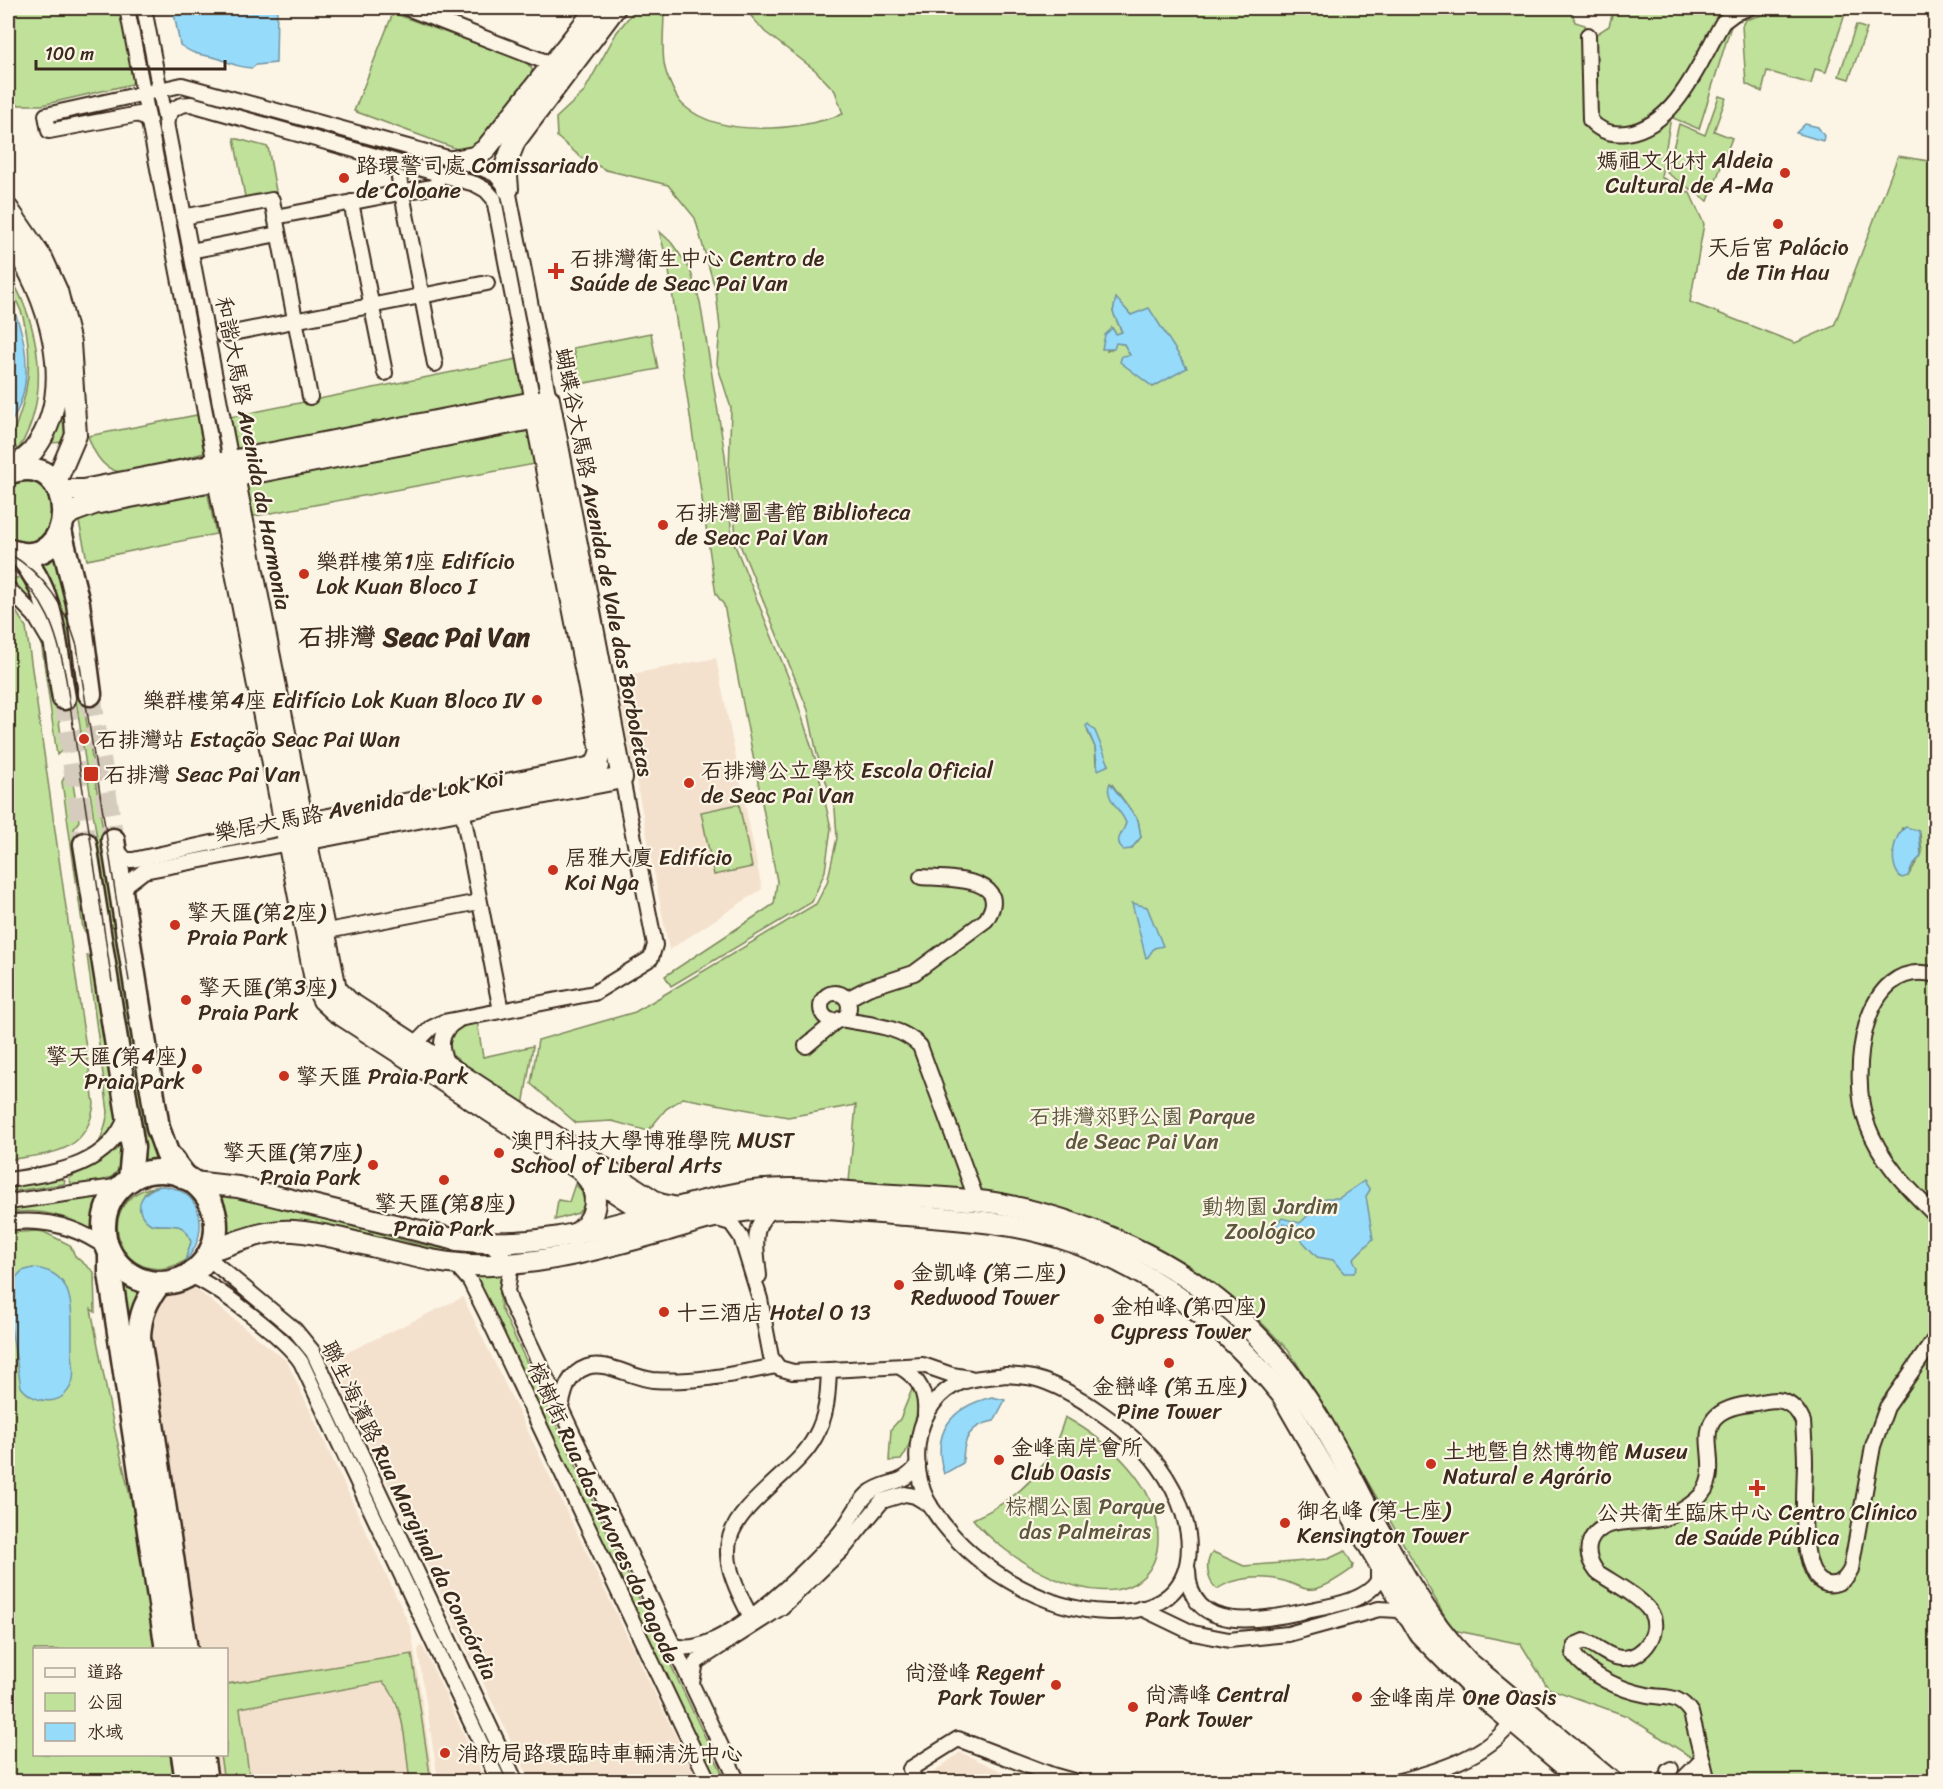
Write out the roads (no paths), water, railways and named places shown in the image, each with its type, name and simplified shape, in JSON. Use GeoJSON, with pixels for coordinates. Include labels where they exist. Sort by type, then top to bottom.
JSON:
{"type":"FeatureCollection","features":[{"type":"Feature","properties":{"kind":"main road"},"geometry":{"type":"LineString","coordinates":[[8,472],[25,469],[36,472],[57,487],[65,509],[62,525],[78,603],[90,694]]}},
{"type":"Feature","properties":{"kind":"main road"},"geometry":{"type":"LineString","coordinates":[[13,552],[39,550],[48,545],[62,525]]}},
{"type":"Feature","properties":{"kind":"main road"},"geometry":{"type":"LineString","coordinates":[[13,552],[27,562],[44,591],[64,698]]}},
{"type":"Feature","properties":{"kind":"main road"},"geometry":{"type":"LineString","coordinates":[[85,844],[128,1113],[133,1159],[126,1183],[107,1208],[105,1236],[167,1648]]}},
{"type":"Feature","properties":{"kind":"main road"},"geometry":{"type":"LineString","coordinates":[[109,1251],[119,1266],[131,1275],[145,1281],[160,1283],[189,1275],[209,1254],[214,1238],[214,1213],[206,1196],[167,1153],[158,1128],[114,844]]}},
{"type":"Feature","properties":{"kind":"main road"},"geometry":{"type":"LineString","coordinates":[[126,1183],[158,1171],[190,1180]]}},
{"type":"Feature","properties":{"kind":"main road"},"geometry":{"type":"LineString","coordinates":[[160,1283],[148,1297],[141,1314],[139,1337],[186,1648]]}},
{"type":"Feature","properties":{"kind":"main road"},"geometry":{"type":"LineString","coordinates":[[183,1756],[187,1782]]}},
{"type":"Feature","properties":{"kind":"main road"},"geometry":{"type":"LineString","coordinates":[[202,1756],[206,1782]]}},
{"type":"Feature","properties":{"kind":"street","name":"和諧大馬路 Avenida da Harmonia"},"geometry":{"type":"LineString","coordinates":[[127,8],[148,121],[224,471],[295,833],[316,985],[323,1000],[335,1011],[455,1071],[678,1217]]}},
{"type":"Feature","properties":{"kind":"street","name":"和諧大馬路 Avenida da Harmonia"},"geometry":{"type":"LineString","coordinates":[[144,8],[190,251],[224,471]]}},
{"type":"Feature","properties":{"kind":"street"},"geometry":{"type":"LineString","coordinates":[[148,121],[139,114],[50,131],[46,115],[143,96],[172,86],[182,86],[446,167],[474,157],[485,150],[597,8]]}},
{"type":"Feature","properties":{"kind":"street","name":"蝴蝶谷大馬路 Avenida de Vale das Borboletas"},"geometry":{"type":"LineString","coordinates":[[587,769],[598,761],[601,750],[543,409],[506,164],[515,141],[615,8]]}},
{"type":"Feature","properties":{"kind":"street"},"geometry":{"type":"LineString","coordinates":[[1588,35],[1590,120],[1602,130],[1617,134],[1644,130],[1661,119],[1674,106],[1723,22],[1735,13],[1748,8]]}},
{"type":"Feature","properties":{"kind":"street"},"geometry":{"type":"LineString","coordinates":[[414,9],[554,65]]}},
{"type":"Feature","properties":{"kind":"street"},"geometry":{"type":"LineString","coordinates":[[153,61],[164,75],[182,86]]}},
{"type":"Feature","properties":{"kind":"street"},"geometry":{"type":"LineString","coordinates":[[166,131],[166,124],[172,111],[177,106],[191,104],[446,167],[490,171],[508,189]]}},
{"type":"Feature","properties":{"kind":"street"},"geometry":{"type":"LineString","coordinates":[[275,217],[436,186],[446,167]]}},
{"type":"Feature","properties":{"kind":"street","name":"蝴蝶谷大馬路 Avenida de Vale das Borboletas"},"geometry":{"type":"LineString","coordinates":[[409,1050],[431,1028],[462,1018],[594,993],[646,962],[654,953],[655,945],[621,770],[543,409],[494,199],[486,190],[446,167]]}},
{"type":"Feature","properties":{"kind":"street"},"geometry":{"type":"LineString","coordinates":[[399,178],[435,364]]}},
{"type":"Feature","properties":{"kind":"street"},"geometry":{"type":"LineString","coordinates":[[183,218],[272,200],[310,397]]}},
{"type":"Feature","properties":{"kind":"street"},"geometry":{"type":"LineString","coordinates":[[351,202],[385,373]]}},
{"type":"Feature","properties":{"kind":"street"},"geometry":{"type":"LineString","coordinates":[[8,209],[47,270],[57,291],[70,344],[76,435],[57,487],[83,490],[224,471]]}},
{"type":"Feature","properties":{"kind":"street"},"geometry":{"type":"LineString","coordinates":[[190,251],[278,234]]}},
{"type":"Feature","properties":{"kind":"street"},"geometry":{"type":"LineString","coordinates":[[8,238],[32,275],[46,311],[54,345],[56,380],[53,404],[41,440],[31,454],[8,472]]}},
{"type":"Feature","properties":{"kind":"street"},"geometry":{"type":"LineString","coordinates":[[222,335],[487,284]]}},
{"type":"Feature","properties":{"kind":"street"},"geometry":{"type":"LineString","coordinates":[[62,525],[83,507],[224,471],[543,409]]}},
{"type":"Feature","properties":{"kind":"street"},"geometry":{"type":"LineString","coordinates":[[8,588],[21,599],[44,628],[58,665]]}},
{"type":"Feature","properties":{"kind":"street","name":"樂居大馬路 Avenida de Lok Koi"},"geometry":{"type":"LineString","coordinates":[[123,901],[127,884],[144,871],[295,833],[587,769],[621,770]]}},
{"type":"Feature","properties":{"kind":"street","name":"樂居大馬路 Avenida de Lok Koi"},"geometry":{"type":"LineString","coordinates":[[114,844],[126,860],[133,860],[295,833],[462,809],[621,770]]}},
{"type":"Feature","properties":{"kind":"street"},"geometry":{"type":"LineString","coordinates":[[462,809],[501,1011]]}},
{"type":"Feature","properties":{"kind":"street","name":"和諧大馬路 Avenida da Harmonia"},"geometry":{"type":"LineString","coordinates":[[295,833],[322,932],[331,979],[343,998],[409,1050],[581,1170],[651,1215]]}},
{"type":"Feature","properties":{"kind":"street"},"geometry":{"type":"LineString","coordinates":[[847,999],[868,988],[914,974],[986,920],[990,914],[992,907],[989,892],[978,882],[921,877]]}},
{"type":"Feature","properties":{"kind":"street"},"geometry":{"type":"LineString","coordinates":[[322,932],[480,902]]}},
{"type":"Feature","properties":{"kind":"street"},"geometry":{"type":"LineString","coordinates":[[1935,975],[1925,972],[1904,974],[1883,992],[1863,1034],[1858,1062],[1861,1104],[1874,1140],[1894,1172],[1935,1216]]}},
{"type":"Feature","properties":{"kind":"street"},"geometry":{"type":"LineString","coordinates":[[847,999],[835,993],[824,999],[821,1007],[824,1015],[838,1020],[898,1030],[910,1036],[920,1046],[977,1201]]}},
{"type":"Feature","properties":{"kind":"street"},"geometry":{"type":"LineString","coordinates":[[806,1046],[849,1009],[847,999]]}},
{"type":"Feature","properties":{"kind":"street"},"geometry":{"type":"LineString","coordinates":[[455,1071],[443,1057],[442,1044],[446,1030],[462,1018]]}},
{"type":"Feature","properties":{"kind":"street"},"geometry":{"type":"LineString","coordinates":[[8,1180],[56,1173],[79,1165],[99,1153],[116,1137],[128,1113]]}},
{"type":"Feature","properties":{"kind":"street"},"geometry":{"type":"LineString","coordinates":[[570,1237],[588,1223],[596,1201],[589,1179],[581,1170]]}},
{"type":"Feature","properties":{"kind":"street"},"geometry":{"type":"LineString","coordinates":[[190,1180],[238,1187],[457,1240],[490,1244],[523,1243],[570,1237],[651,1215],[714,1218],[731,1223],[737,1229],[760,1299],[770,1353],[776,1366]]}},
{"type":"Feature","properties":{"kind":"street"},"geometry":{"type":"LineString","coordinates":[[8,1202],[126,1183]]}},
{"type":"Feature","properties":{"kind":"street"},"geometry":{"type":"LineString","coordinates":[[209,1254],[249,1236],[293,1231],[456,1265],[510,1264],[580,1254],[634,1239],[732,1194],[781,1190],[977,1201],[1070,1222],[1131,1246],[1187,1278],[1250,1329],[1270,1350],[1306,1399],[1421,1603],[1451,1644],[1468,1662],[1612,1782]]}},
{"type":"Feature","properties":{"kind":"street"},"geometry":{"type":"LineString","coordinates":[[634,1239],[648,1227],[651,1215],[642,1192]]}},
{"type":"Feature","properties":{"kind":"street"},"geometry":{"type":"LineString","coordinates":[[714,1218],[736,1212],[779,1209],[880,1213],[1013,1226],[1090,1249],[1147,1275],[1223,1331],[1261,1369],[1288,1405],[1412,1623]]}},
{"type":"Feature","properties":{"kind":"street"},"geometry":{"type":"LineString","coordinates":[[760,1299],[758,1225],[770,1212],[779,1209]]}},
{"type":"Feature","properties":{"kind":"street"},"geometry":{"type":"LineString","coordinates":[[8,1223],[46,1221],[90,1237],[109,1251]]}},
{"type":"Feature","properties":{"kind":"street"},"geometry":{"type":"LineString","coordinates":[[490,1244],[510,1264]]}},
{"type":"Feature","properties":{"kind":"street","name":"聯生海濱路 Rua Marginal da Concórdia"},"geometry":{"type":"LineString","coordinates":[[209,1254],[295,1330],[313,1352],[516,1782]]}},
{"type":"Feature","properties":{"kind":"street","name":"榕樹街 Rua das Árvores do Pagode"},"geometry":{"type":"LineString","coordinates":[[510,1264],[507,1291],[510,1301],[738,1782]]}},
{"type":"Feature","properties":{"kind":"street","name":"榕樹街 Rua das Árvores do Pagode"},"geometry":{"type":"LineString","coordinates":[[456,1265],[470,1281],[483,1306],[709,1782]]}},
{"type":"Feature","properties":{"kind":"street","name":"聯生海濱路 Rua Marginal da Concórdia"},"geometry":{"type":"LineString","coordinates":[[189,1275],[211,1286],[279,1339],[301,1362],[499,1782]]}},
{"type":"Feature","properties":{"kind":"street"},"geometry":{"type":"LineString","coordinates":[[1708,1782],[1691,1713],[1678,1699],[1648,1695],[1617,1687],[1595,1674],[1574,1654],[1575,1645],[1584,1641],[1612,1656],[1629,1658],[1638,1654],[1653,1637],[1655,1628],[1650,1611],[1597,1572],[1591,1564],[1589,1547],[1592,1538],[1605,1526],[1662,1519],[1693,1503],[1707,1490],[1710,1479],[1708,1436],[1712,1420],[1725,1408],[1777,1400],[1794,1407],[1803,1422],[1805,1537],[1813,1573],[1823,1583],[1843,1581],[1851,1569],[1873,1446],[1887,1407],[1935,1336]]}},
{"type":"Feature","properties":{"kind":"street"},"geometry":{"type":"LineString","coordinates":[[561,1407],[566,1384],[573,1376],[586,1367],[599,1364],[641,1378],[679,1381],[719,1377],[776,1366],[793,1372],[927,1366],[952,1375],[978,1378]]}},
{"type":"Feature","properties":{"kind":"street"},"geometry":{"type":"LineString","coordinates":[[900,1367],[920,1383],[925,1395],[925,1415],[918,1442],[918,1465],[930,1505]]}},
{"type":"Feature","properties":{"kind":"street"},"geometry":{"type":"LineString","coordinates":[[751,1617],[730,1572],[728,1558],[734,1525],[743,1511],[804,1454],[815,1439],[828,1404],[829,1371]]}},
{"type":"Feature","properties":{"kind":"street"},"geometry":{"type":"LineString","coordinates":[[925,1415],[943,1393],[962,1382],[1006,1375],[1035,1378],[1071,1396],[1126,1433],[1148,1452],[1173,1486],[1188,1528],[1190,1545],[1188,1586],[1202,1607],[1225,1619],[1250,1620],[1325,1607],[1361,1595],[1370,1591],[1378,1581],[1377,1562]]}},
{"type":"Feature","properties":{"kind":"street"},"geometry":{"type":"LineString","coordinates":[[672,1644],[683,1648],[696,1648],[751,1617],[813,1563],[839,1534],[868,1494],[884,1485],[906,1479],[918,1465]]}},
{"type":"Feature","properties":{"kind":"street"},"geometry":{"type":"LineString","coordinates":[[692,1685],[696,1662],[782,1607],[844,1548],[882,1501],[905,1494],[915,1496],[930,1505],[958,1539],[1000,1575],[1037,1595],[1086,1611],[1113,1612],[1155,1604],[1174,1591],[1188,1568]]}},
{"type":"Feature","properties":{"kind":"street"},"geometry":{"type":"LineString","coordinates":[[1141,1608],[1193,1633],[1229,1640],[1288,1634],[1379,1609],[1398,1610],[1412,1623],[1440,1658],[1584,1782]]}},
{"type":"Feature","properties":{"kind":"street"},"geometry":{"type":"LineString","coordinates":[[1395,1782],[1435,1770],[1483,1749],[1495,1742],[1512,1722]]}},
{"type":"Feature","properties":{"kind":"street"},"geometry":{"type":"LineString","coordinates":[[916,1782],[910,1769],[958,1739],[1041,1771],[1077,1782]]}},
{"type":"Feature","properties":{"kind":"street"},"geometry":{"type":"LineString","coordinates":[[1680,1782],[1702,1760]]}},
{"type":"Feature","properties":{"kind":"water"},"geometry":{"type":"Polygon","coordinates":[[[173,8],[277,8],[276,63],[256,65],[252,68],[243,67],[186,49],[180,45],[173,8]]]}},
{"type":"Feature","properties":{"kind":"water"},"geometry":{"type":"Polygon","coordinates":[[[1805,124],[1818,127],[1824,136],[1823,141],[1796,133],[1805,124]]]}},
{"type":"Feature","properties":{"kind":"water"},"geometry":{"type":"Polygon","coordinates":[[[8,298],[21,330],[26,363],[22,396],[17,412],[8,427],[8,298]]]}},
{"type":"Feature","properties":{"kind":"water"},"geometry":{"type":"Polygon","coordinates":[[[1116,298],[1131,315],[1149,308],[1187,368],[1153,387],[1120,362],[1122,356],[1130,355],[1124,344],[1116,343],[1114,349],[1102,349],[1105,335],[1112,328],[1116,334],[1122,332],[1113,312],[1116,298]]]}},
{"type":"Feature","properties":{"kind":"water"},"geometry":{"type":"Polygon","coordinates":[[[1088,724],[1095,731],[1109,765],[1098,770],[1095,747],[1086,726],[1088,724]]]}},
{"type":"Feature","properties":{"kind":"water"},"geometry":{"type":"Polygon","coordinates":[[[1110,783],[1138,820],[1141,837],[1131,849],[1123,850],[1119,843],[1126,823],[1111,799],[1110,783]]]}},
{"type":"Feature","properties":{"kind":"water"},"geometry":{"type":"Polygon","coordinates":[[[1906,827],[1919,831],[1921,856],[1912,866],[1908,876],[1902,878],[1893,860],[1895,844],[1901,831],[1906,827]]]}},
{"type":"Feature","properties":{"kind":"water"},"geometry":{"type":"Polygon","coordinates":[[[1132,903],[1147,907],[1163,946],[1154,948],[1146,958],[1132,903]]]}},
{"type":"Feature","properties":{"kind":"water"},"geometry":{"type":"Polygon","coordinates":[[[1364,1181],[1370,1190],[1366,1196],[1373,1239],[1353,1259],[1357,1267],[1354,1273],[1344,1273],[1333,1260],[1317,1257],[1295,1233],[1295,1228],[1283,1224],[1281,1234],[1269,1233],[1265,1228],[1276,1225],[1282,1218],[1300,1223],[1326,1198],[1339,1198],[1364,1181]]]}},
{"type":"Feature","properties":{"kind":"water"},"geometry":{"type":"Polygon","coordinates":[[[163,1186],[177,1189],[188,1196],[199,1215],[198,1239],[185,1261],[191,1242],[185,1230],[175,1226],[151,1224],[141,1212],[141,1200],[144,1195],[163,1186]]]}},
{"type":"Feature","properties":{"kind":"water"},"geometry":{"type":"Polygon","coordinates":[[[33,1268],[48,1271],[58,1277],[65,1286],[69,1298],[73,1379],[68,1391],[56,1400],[41,1400],[21,1387],[8,1310],[8,1286],[22,1271],[33,1268]]]}},
{"type":"Feature","properties":{"kind":"water"},"geometry":{"type":"Polygon","coordinates":[[[992,1397],[1005,1400],[994,1421],[979,1426],[969,1434],[964,1447],[963,1463],[944,1474],[940,1446],[948,1423],[965,1407],[992,1397]]]}},
{"type":"Feature","properties":{"kind":"tunnel"},"geometry":{"type":"LineString","coordinates":[[90,694],[113,840]]}},
{"type":"Feature","properties":{"kind":"tunnel"},"geometry":{"type":"LineString","coordinates":[[64,698],[85,844]]}},
{"type":"Feature","properties":{"kind":"tram line"},"geometry":{"type":"LineString","coordinates":[[8,553],[33,571],[52,592],[77,646],[129,981]]}},
{"type":"Feature","properties":{"kind":"tram line"},"geometry":{"type":"LineString","coordinates":[[8,565],[41,603],[54,630],[58,645],[66,679],[112,982]]}},
{"type":"Feature","properties":{"kind":"place","name":"媽祖文化村 Aldeia Cultural de A-Ma"},"geometry":{"type":"Point","coordinates":[1785,173]}},
{"type":"Feature","properties":{"kind":"place","name":"路環警司處 Comissariado de Coloane"},"geometry":{"type":"Point","coordinates":[344,178]}},
{"type":"Feature","properties":{"kind":"place","name":"天后宮 Palácio de Tin Hau"},"geometry":{"type":"Point","coordinates":[1778,224]}},
{"type":"Feature","properties":{"kind":"place","name":"石排灣衛生中心 Centro de Saúde de Seac Pai Van"},"geometry":{"type":"Point","coordinates":[556,271]}},
{"type":"Feature","properties":{"kind":"place","name":"石排灣圖書館 Biblioteca de Seac Pai Van"},"geometry":{"type":"Point","coordinates":[663,525]}},
{"type":"Feature","properties":{"kind":"place","name":"樂群樓第1座 Edifício Lok Kuan Bloco I"},"geometry":{"type":"Point","coordinates":[304,574]}},
{"type":"Feature","properties":{"kind":"place","name":"樂群樓第4座 Edifício Lok Kuan Bloco IV"},"geometry":{"type":"Point","coordinates":[537,700]}},
{"type":"Feature","properties":{"kind":"place","name":"石排灣站 Estação Seac Pai Wan"},"geometry":{"type":"Point","coordinates":[84,739]}},
{"type":"Feature","properties":{"kind":"place","name":"石排灣 Seac Pai Van"},"geometry":{"type":"Point","coordinates":[91,774]}},
{"type":"Feature","properties":{"kind":"place","name":"石排灣公立學校 Escola Oficial de Seac Pai Van"},"geometry":{"type":"Point","coordinates":[689,783]}},
{"type":"Feature","properties":{"kind":"place","name":"居雅大廈 Edifício Koi Nga"},"geometry":{"type":"Point","coordinates":[553,870]}},
{"type":"Feature","properties":{"kind":"place","name":"擎天匯(第2座) Praia Park"},"geometry":{"type":"Point","coordinates":[175,925]}},
{"type":"Feature","properties":{"kind":"place","name":"擎天匯(第3座) Praia Park"},"geometry":{"type":"Point","coordinates":[186,1000]}},
{"type":"Feature","properties":{"kind":"place","name":"擎天匯(第4座) Praia Park"},"geometry":{"type":"Point","coordinates":[197,1069]}},
{"type":"Feature","properties":{"kind":"place","name":"擎天匯 Praia Park"},"geometry":{"type":"Point","coordinates":[284,1076]}},
{"type":"Feature","properties":{"kind":"place","name":"澳門科技大學博雅學院 MUST School of Liberal Arts"},"geometry":{"type":"Point","coordinates":[499,1153]}},
{"type":"Feature","properties":{"kind":"place","name":"擎天匯(第7座) Praia Park"},"geometry":{"type":"Point","coordinates":[373,1165]}},
{"type":"Feature","properties":{"kind":"place","name":"擎天匯(第8座) Praia Park"},"geometry":{"type":"Point","coordinates":[444,1180]}},
{"type":"Feature","properties":{"kind":"place","name":"金凱峰 (第二座) Redwood Tower"},"geometry":{"type":"Point","coordinates":[899,1285]}},
{"type":"Feature","properties":{"kind":"place","name":"十三酒店 Hotel O 13"},"geometry":{"type":"Point","coordinates":[664,1312]}},
{"type":"Feature","properties":{"kind":"place","name":"金柏峰 (第四座) Cypress Tower"},"geometry":{"type":"Point","coordinates":[1099,1319]}},
{"type":"Feature","properties":{"kind":"place","name":"金巒峰 (第五座) Pine Tower"},"geometry":{"type":"Point","coordinates":[1169,1363]}},
{"type":"Feature","properties":{"kind":"place","name":"金峰南岸會所 Club Oasis"},"geometry":{"type":"Point","coordinates":[999,1460]}},
{"type":"Feature","properties":{"kind":"place","name":"土地暨自然博物館 Museu Natural e Agrário"},"geometry":{"type":"Point","coordinates":[1431,1464]}},
{"type":"Feature","properties":{"kind":"place","name":"公共衛生臨床中心 Centro Clínico de Saúde Pública"},"geometry":{"type":"Point","coordinates":[1757,1488]}},
{"type":"Feature","properties":{"kind":"place","name":"御名峰 (第七座) Kensington Tower"},"geometry":{"type":"Point","coordinates":[1285,1523]}},
{"type":"Feature","properties":{"kind":"place","name":"尚澄峰 Regent Park Tower"},"geometry":{"type":"Point","coordinates":[1056,1685]}},
{"type":"Feature","properties":{"kind":"place","name":"金峰南岸 One Oasis"},"geometry":{"type":"Point","coordinates":[1357,1697]}},
{"type":"Feature","properties":{"kind":"place","name":"尚濤峰 Central Park Tower"},"geometry":{"type":"Point","coordinates":[1133,1707]}},
{"type":"Feature","properties":{"kind":"place","name":"消防局路環臨時車輛清洗中心"},"geometry":{"type":"Point","coordinates":[445,1753]}},
{"type":"Feature","properties":{"kind":"district","name":"石排灣 Seac Pai Van"},"geometry":{"type":"Point","coordinates":[414,637]}},
{"type":"Feature","properties":{"kind":"park label","name":"石排灣郊野公園 Parque de Seac Pai Van"},"geometry":{"type":"Point","coordinates":[1142,1128]}},
{"type":"Feature","properties":{"kind":"park label","name":"動物園 Jardim Zoológico"},"geometry":{"type":"Point","coordinates":[1270,1218]}},
{"type":"Feature","properties":{"kind":"park label","name":"棕櫚公園 Parque das Palmeiras"},"geometry":{"type":"Point","coordinates":[1085,1518]}}]}
